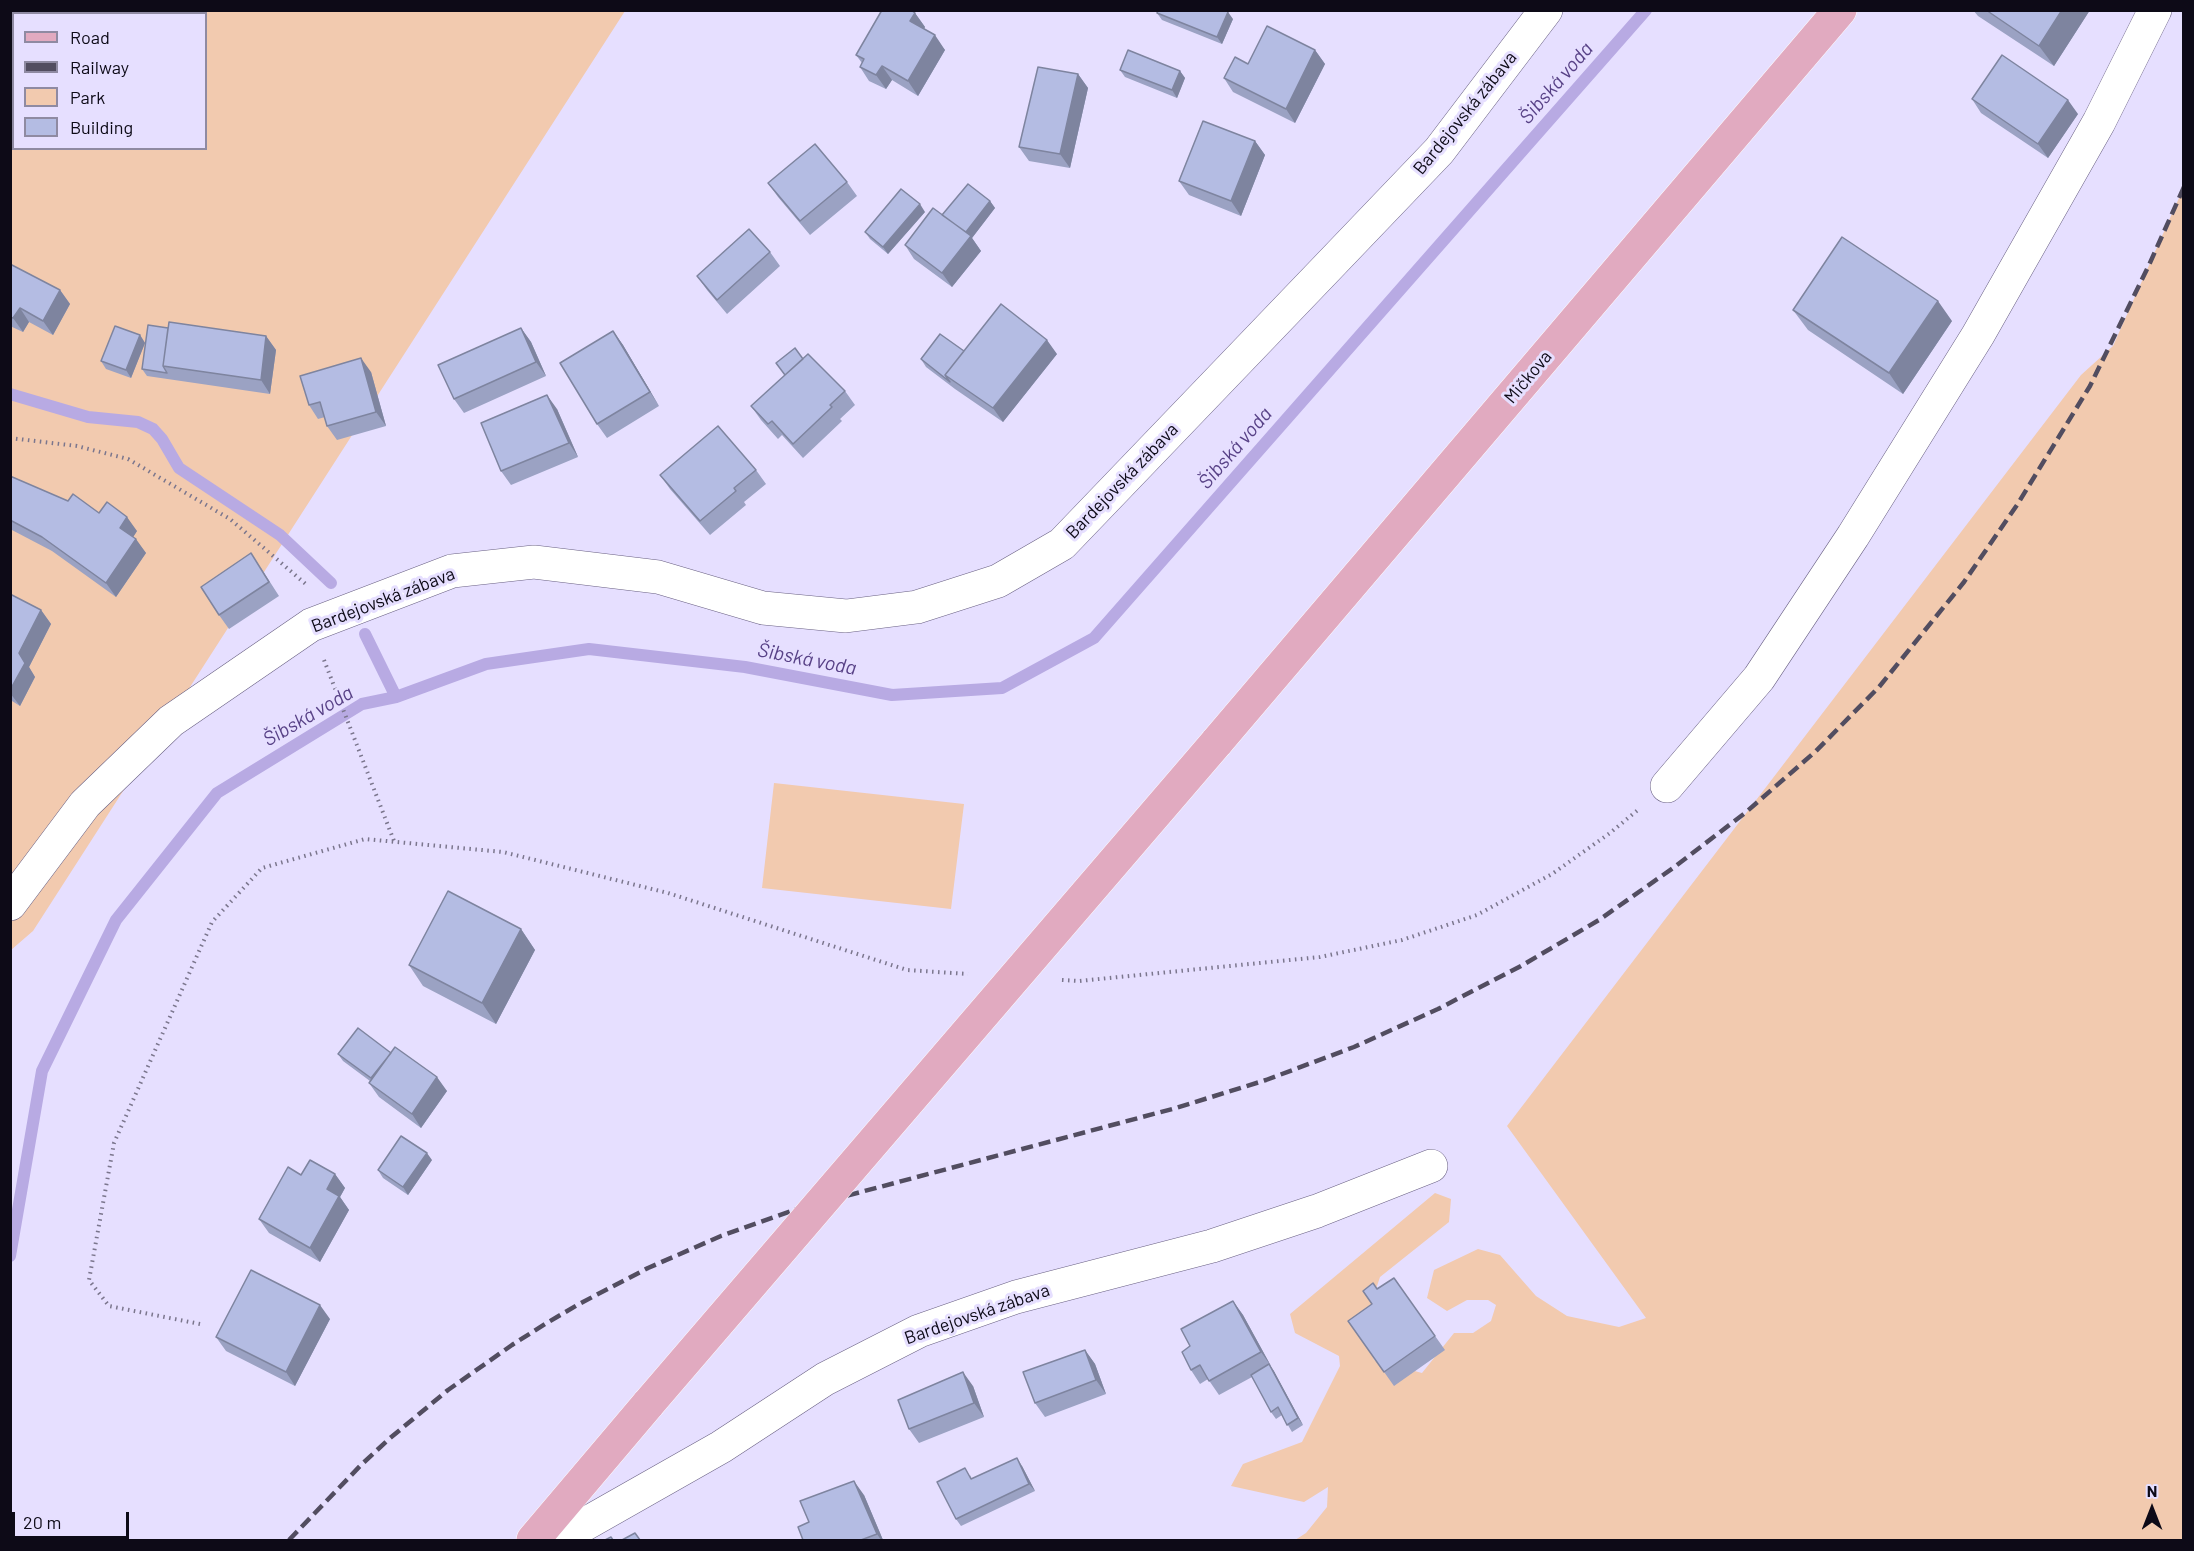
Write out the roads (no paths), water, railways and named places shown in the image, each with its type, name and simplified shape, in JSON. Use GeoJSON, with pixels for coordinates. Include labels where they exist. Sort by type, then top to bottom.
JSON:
{"type":"FeatureCollection","features":[{"type":"Feature","properties":{"kind":"main road","name":"Mičkova"},"geometry":{"type":"LineString","coordinates":[[533,1540],[1840,10]]}},
{"type":"Feature","properties":{"kind":"street","name":"Bardejovská zábava"},"geometry":{"type":"LineString","coordinates":[[10,904],[86,804],[171,721],[321,621],[452,571],[534,562],[658,577],[763,608],[846,616],[916,607],[998,581],[1062,544],[1439,151],[1546,10]]}},
{"type":"Feature","properties":{"kind":"street"},"geometry":{"type":"LineString","coordinates":[[1667,786],[1759,678],[1853,536],[1978,336],[2099,122],[2155,10]]}},
{"type":"Feature","properties":{"kind":"street","name":"Bardejovská zábava"},"geometry":{"type":"LineString","coordinates":[[557,1540],[721,1447],[825,1379],[919,1331],[1016,1297],[1212,1246],[1317,1211],[1431,1166]]}},
{"type":"Feature","properties":{"kind":"waterway","name":"Šibská voda"},"geometry":{"type":"LineString","coordinates":[[10,1256],[42,1071],[116,920],[217,793],[362,704],[396,697],[486,664],[589,649],[745,667],[892,695],[1002,688],[1094,638],[1646,10]]}},
{"type":"Feature","properties":{"kind":"waterway"},"geometry":{"type":"LineString","coordinates":[[10,394],[88,417],[138,422],[153,429],[162,439],[179,468],[280,535],[331,583]]}},
{"type":"Feature","properties":{"kind":"waterway"},"geometry":{"type":"LineString","coordinates":[[365,634],[396,697]]}},
{"type":"Feature","properties":{"kind":"railway"},"geometry":{"type":"LineString","coordinates":[[289,1540],[361,1465],[448,1390],[545,1324],[648,1268],[721,1236],[797,1209],[1176,1108],[1266,1080],[1354,1047],[1438,1009],[1521,966],[1599,920],[1673,868],[1745,813],[1816,751],[1879,687],[1964,582],[2017,505],[2090,386],[2184,187]]}}]}
